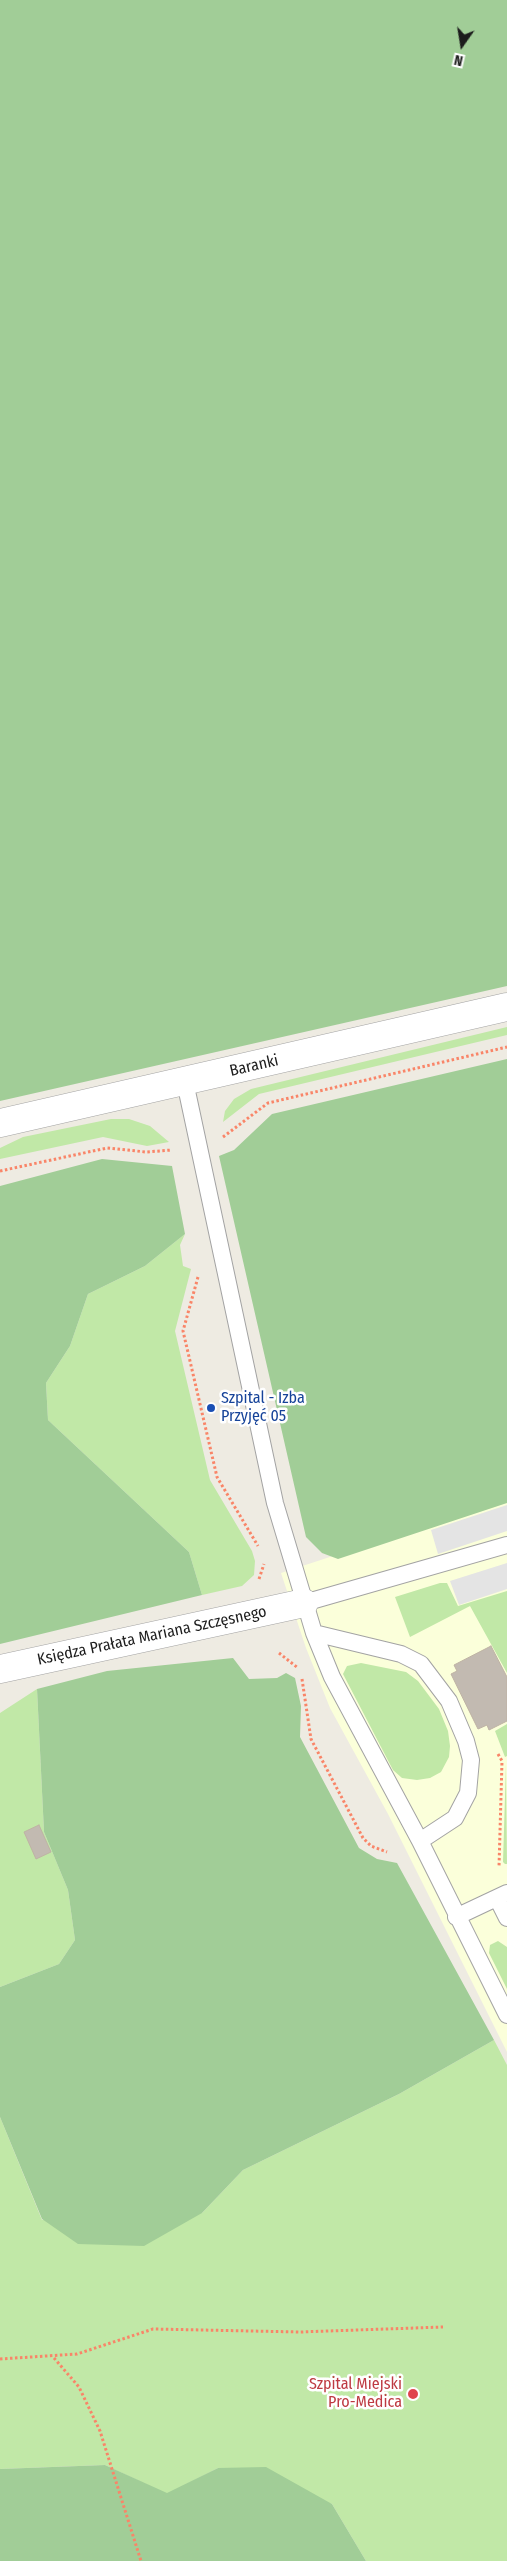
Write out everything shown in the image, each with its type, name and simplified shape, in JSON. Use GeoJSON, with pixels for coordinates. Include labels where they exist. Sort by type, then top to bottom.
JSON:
{"type":"FeatureCollection","features":[{"type":"Feature","properties":{"kind":"street","name":"Baranki"},"geometry":{"type":"LineString","coordinates":[[0,1122],[185,1082],[507,1006]]}},
{"type":"Feature","properties":{"kind":"street","name":"Księdza Prałata Mariana Szczęsnego"},"geometry":{"type":"LineString","coordinates":[[0,1669],[304,1602]]}},
{"type":"Feature","properties":{"kind":"lane"},"geometry":{"type":"LineString","coordinates":[[185,1082],[272,1494],[314,1633],[332,1677],[420,1841],[456,1917],[507,2014]]}},
{"type":"Feature","properties":{"kind":"lane"},"geometry":{"type":"LineString","coordinates":[[304,1602],[507,1545]]}},
{"type":"Feature","properties":{"kind":"lane"},"geometry":{"type":"LineString","coordinates":[[314,1633],[401,1654],[414,1660],[421,1664],[449,1701],[466,1741],[471,1760],[468,1793],[455,1818],[420,1841]]}},
{"type":"Feature","properties":{"kind":"lane"},"geometry":{"type":"LineString","coordinates":[[456,1917],[502,1895],[507,1918]]}},
{"type":"Feature","properties":{"kind":"path"},"geometry":{"type":"LineString","coordinates":[[0,1171],[107,1148],[146,1152],[180,1149],[220,1140],[268,1103],[507,1046]]}},
{"type":"Feature","properties":{"kind":"path"},"geometry":{"type":"LineString","coordinates":[[200,1270],[183,1331],[217,1477],[261,1551]]}},
{"type":"Feature","properties":{"kind":"path"},"geometry":{"type":"LineString","coordinates":[[254,1586],[261,1576],[263,1557]]}},
{"type":"Feature","properties":{"kind":"path"},"geometry":{"type":"LineString","coordinates":[[279,1653],[298,1668],[305,1693],[311,1739],[363,1838],[371,1846],[387,1852]]}},
{"type":"Feature","properties":{"kind":"path"},"geometry":{"type":"LineString","coordinates":[[496,1750],[502,1761],[498,1862],[503,1869]]}},
{"type":"Feature","properties":{"kind":"path"},"geometry":{"type":"LineString","coordinates":[[502,1761],[507,1760]]}},
{"type":"Feature","properties":{"kind":"path"},"geometry":{"type":"LineString","coordinates":[[0,2359],[54,2357],[77,2354],[153,2329],[300,2332],[443,2327]]}},
{"type":"Feature","properties":{"kind":"path"},"geometry":{"type":"LineString","coordinates":[[54,2357],[79,2387],[100,2431],[141,2561]]}},
{"type":"Feature","properties":{"kind":"shaded area"},"geometry":{"type":"Polygon","coordinates":[[[507,1499],[507,2052],[388,1814],[330,1708],[306,1648],[281,1573],[507,1499]]]}},
{"type":"Feature","properties":{"kind":"shaded area"},"geometry":{"type":"Polygon","coordinates":[[[507,1505],[507,1531],[438,1554],[431,1530],[507,1505]]]}},
{"type":"Feature","properties":{"kind":"shaded area"},"geometry":{"type":"Polygon","coordinates":[[[507,1563],[507,1589],[459,1605],[450,1581],[507,1563]]]}},
{"type":"Feature","properties":{"kind":"green space"},"geometry":{"type":"Polygon","coordinates":[[[0,0],[507,0],[507,986],[0,1101],[0,0]]]}},
{"type":"Feature","properties":{"kind":"green space"},"geometry":{"type":"Polygon","coordinates":[[[507,1027],[507,1035],[259,1094],[223,1122],[225,1111],[234,1099],[251,1089],[507,1027]]]}},
{"type":"Feature","properties":{"kind":"green space"},"geometry":{"type":"Polygon","coordinates":[[[507,1059],[507,1503],[338,1559],[322,1553],[306,1537],[219,1156],[234,1150],[272,1114],[507,1059]]]}},
{"type":"Feature","properties":{"kind":"green space"},"geometry":{"type":"Polygon","coordinates":[[[111,1119],[129,1119],[150,1126],[169,1142],[147,1146],[103,1137],[0,1159],[0,1148],[23,1137],[111,1119]]]}},
{"type":"Feature","properties":{"kind":"green space"},"geometry":{"type":"Polygon","coordinates":[[[102,1159],[172,1166],[185,1234],[145,1266],[88,1294],[70,1346],[46,1383],[48,1420],[189,1552],[202,1595],[0,1644],[0,1186],[102,1159]]]}},
{"type":"Feature","properties":{"kind":"green space"},"geometry":{"type":"Polygon","coordinates":[[[185,1234],[180,1245],[183,1266],[191,1269],[175,1331],[210,1480],[252,1551],[255,1561],[254,1575],[242,1586],[202,1595],[189,1552],[48,1420],[46,1383],[70,1346],[88,1294],[145,1266],[185,1234]]]}},
{"type":"Feature","properties":{"kind":"green space"},"geometry":{"type":"Polygon","coordinates":[[[440,1583],[447,1583],[458,1606],[507,1591],[507,1673],[470,1606],[410,1637],[395,1597],[440,1583]]]}},
{"type":"Feature","properties":{"kind":"green space"},"geometry":{"type":"Polygon","coordinates":[[[233,1658],[249,1679],[277,1678],[286,1673],[295,1678],[301,1706],[300,1737],[359,1848],[377,1859],[397,1863],[494,2040],[399,2094],[243,2170],[202,2213],[144,2246],[78,2244],[42,2219],[0,2117],[0,1987],[59,1964],[75,1940],[68,1890],[44,1832],[37,1689],[107,1671],[233,1658]]]}},
{"type":"Feature","properties":{"kind":"green space"},"geometry":{"type":"Polygon","coordinates":[[[361,1663],[406,1672],[418,1681],[439,1709],[448,1731],[450,1746],[449,1757],[441,1772],[430,1778],[417,1780],[402,1778],[393,1770],[343,1674],[347,1666],[361,1663]]]}},
{"type":"Feature","properties":{"kind":"green space"},"geometry":{"type":"Polygon","coordinates":[[[37,1689],[44,1832],[68,1890],[75,1940],[59,1964],[0,1987],[0,1713],[37,1689]]]}},
{"type":"Feature","properties":{"kind":"green space"},"geometry":{"type":"Polygon","coordinates":[[[507,1724],[507,1756],[505,1757],[495,1731],[507,1724]]]}},
{"type":"Feature","properties":{"kind":"green space"},"geometry":{"type":"Polygon","coordinates":[[[506,1764],[507,1864],[505,1864],[503,1862],[506,1764]]]}},
{"type":"Feature","properties":{"kind":"green space"},"geometry":{"type":"Polygon","coordinates":[[[498,1941],[507,1947],[507,1989],[489,1953],[490,1945],[498,1941]]]}},
{"type":"Feature","properties":{"kind":"green space"},"geometry":{"type":"Polygon","coordinates":[[[494,2040],[507,2065],[507,2561],[366,2561],[332,2504],[218,2468],[167,2494],[105,2465],[0,2469],[0,2117],[42,2220],[202,2213],[243,2170],[399,2094],[494,2040]]]}},
{"type":"Feature","properties":{"kind":"green space"},"geometry":{"type":"Polygon","coordinates":[[[105,2465],[167,2493],[218,2468],[266,2467],[332,2504],[366,2561],[0,2561],[0,2469],[105,2465]]]}},
{"type":"Feature","properties":{"kind":"building"},"geometry":{"type":"Polygon","coordinates":[[[491,1646],[507,1677],[507,1721],[489,1730],[487,1725],[478,1729],[451,1674],[457,1671],[454,1665],[491,1646]]]}},
{"type":"Feature","properties":{"kind":"building"},"geometry":{"type":"Polygon","coordinates":[[[39,1825],[51,1852],[36,1859],[24,1832],[39,1825]]]}},
{"type":"Feature","properties":{"kind":"place","name":"Szpital - Izba Przyjęć 05"},"geometry":{"type":"Point","coordinates":[211,1408]}},
{"type":"Feature","properties":{"kind":"place","name":"Szpital Miejski Pro-Medica"},"geometry":{"type":"Point","coordinates":[413,2394]}}]}
